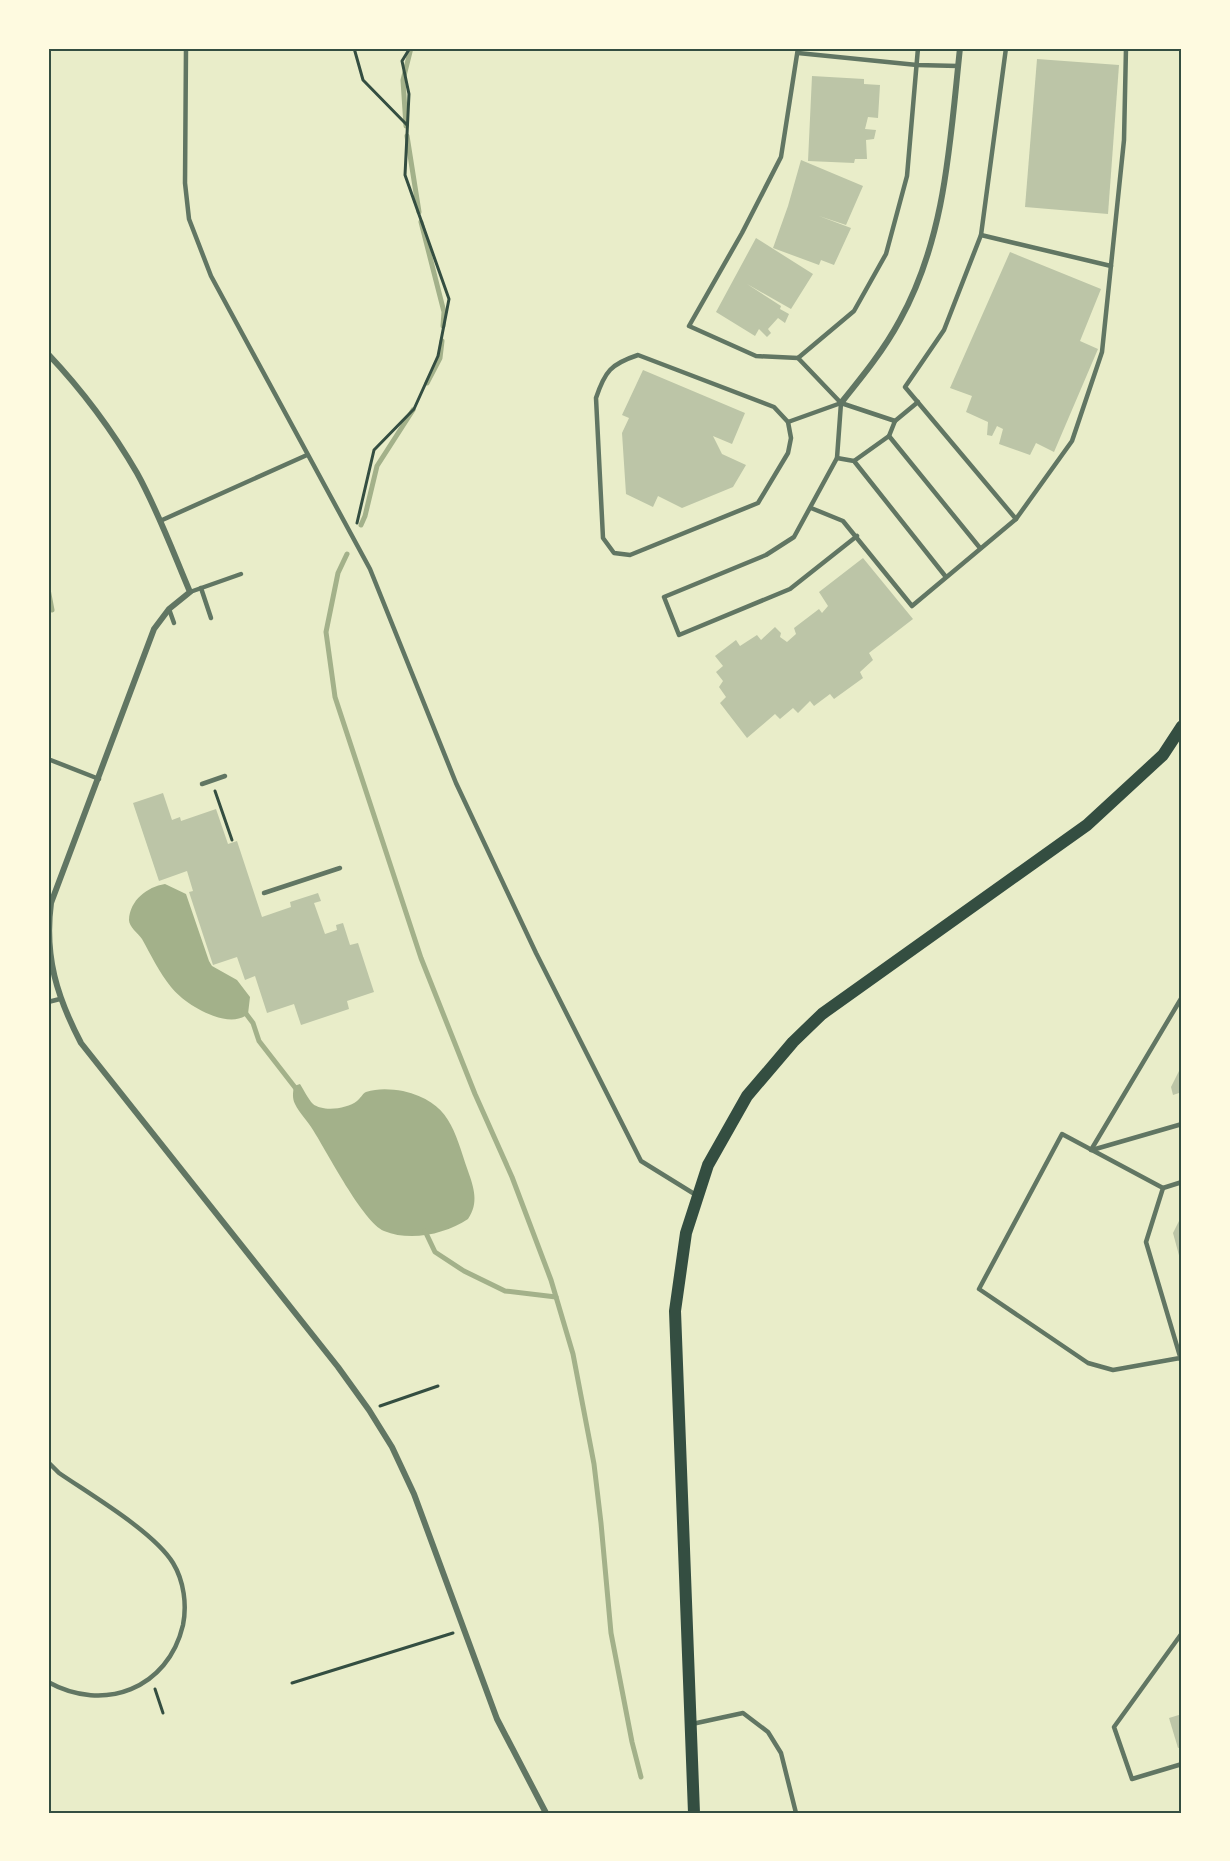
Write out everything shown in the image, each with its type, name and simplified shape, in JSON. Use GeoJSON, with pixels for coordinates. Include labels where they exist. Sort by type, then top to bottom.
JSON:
{"type":"FeatureCollection","features":[{"type":"Feature","properties":{"kind":"main road"},"geometry":{"type":"LineString","coordinates":[[694,1813],[675,1311],[686,1233],[708,1165],[742,1104],[792,1042],[822,1014],[1087,825],[1162,755],[1182,726]]}},
{"type":"Feature","properties":{"kind":"street"},"geometry":{"type":"LineString","coordinates":[[841,403],[900,321],[928,258],[944,190],[960,48]]}},
{"type":"Feature","properties":{"kind":"street"},"geometry":{"type":"LineString","coordinates":[[48,354],[95,410],[138,475],[189,592],[169,609],[154,629],[51,903],[49,945],[51,964],[60,999],[81,1043],[369,1410],[392,1447],[414,1494],[497,1719],[546,1813]]}},
{"type":"Feature","properties":{"kind":"lane"},"geometry":{"type":"LineString","coordinates":[[186,48],[185,183],[189,219],[211,276],[370,569],[456,783],[536,953],[641,1161],[698,1197]]}},
{"type":"Feature","properties":{"kind":"lane"},"geometry":{"type":"LineString","coordinates":[[918,48],[917,65],[907,176],[886,254],[854,311],[798,358],[756,356],[689,326],[742,233],[781,158],[798,51],[917,65],[958,66]]}},
{"type":"Feature","properties":{"kind":"lane"},"geometry":{"type":"LineString","coordinates":[[1006,48],[981,235],[944,330],[905,387],[1016,519]]}},
{"type":"Feature","properties":{"kind":"lane"},"geometry":{"type":"LineString","coordinates":[[811,508],[843,521],[912,606],[1016,519],[1072,441],[1102,352],[1124,140],[1126,48]]}},
{"type":"Feature","properties":{"kind":"lane"},"geometry":{"type":"LineString","coordinates":[[981,235],[1111,266]]}},
{"type":"Feature","properties":{"kind":"lane"},"geometry":{"type":"LineString","coordinates":[[638,355],[774,407],[789,422],[791,438],[788,453],[758,503],[630,555],[614,553],[603,538],[596,398],[603,378],[618,361],[638,355]]}},
{"type":"Feature","properties":{"kind":"lane"},"geometry":{"type":"LineString","coordinates":[[798,358],[841,403],[895,421]]}},
{"type":"Feature","properties":{"kind":"lane"},"geometry":{"type":"LineString","coordinates":[[854,461],[889,435],[895,421],[918,402]]}},
{"type":"Feature","properties":{"kind":"lane"},"geometry":{"type":"LineString","coordinates":[[789,422],[841,403]]}},
{"type":"Feature","properties":{"kind":"lane"},"geometry":{"type":"LineString","coordinates":[[841,403],[837,458],[794,537],[766,555],[664,597],[678,635],[790,589],[856,536]]}},
{"type":"Feature","properties":{"kind":"lane"},"geometry":{"type":"LineString","coordinates":[[889,435],[980,548]]}},
{"type":"Feature","properties":{"kind":"lane"},"geometry":{"type":"LineString","coordinates":[[160,521],[307,455]]}},
{"type":"Feature","properties":{"kind":"lane"},"geometry":{"type":"LineString","coordinates":[[837,458],[854,461],[946,577]]}},
{"type":"Feature","properties":{"kind":"lane"},"geometry":{"type":"LineString","coordinates":[[189,592],[241,574]]}},
{"type":"Feature","properties":{"kind":"lane"},"geometry":{"type":"LineString","coordinates":[[201,588],[211,618]]}},
{"type":"Feature","properties":{"kind":"lane"},"geometry":{"type":"LineString","coordinates":[[169,609],[174,623]]}},
{"type":"Feature","properties":{"kind":"lane"},"geometry":{"type":"LineString","coordinates":[[48,759],[99,779]]}},
{"type":"Feature","properties":{"kind":"lane"},"geometry":{"type":"LineString","coordinates":[[202,784],[225,776]]}},
{"type":"Feature","properties":{"kind":"lane"},"geometry":{"type":"LineString","coordinates":[[264,893],[340,868]]}},
{"type":"Feature","properties":{"kind":"lane"},"geometry":{"type":"LineString","coordinates":[[1091,1150],[1182,997]]}},
{"type":"Feature","properties":{"kind":"lane"},"geometry":{"type":"LineString","coordinates":[[48,1002],[60,999]]}},
{"type":"Feature","properties":{"kind":"lane"},"geometry":{"type":"LineString","coordinates":[[1091,1150],[1182,1124]]}},
{"type":"Feature","properties":{"kind":"lane"},"geometry":{"type":"LineString","coordinates":[[1163,1188],[1146,1242],[1181,1361],[1113,1370],[1088,1363],[979,1289],[1062,1134],[1163,1188],[1182,1182]]}},
{"type":"Feature","properties":{"kind":"lane"},"geometry":{"type":"LineString","coordinates":[[48,1462],[59,1473],[157,1543],[174,1564],[184,1591],[185,1614],[180,1639],[168,1661],[150,1679],[129,1691],[107,1696],[86,1696],[63,1690],[48,1682]]}},
{"type":"Feature","properties":{"kind":"lane"},"geometry":{"type":"LineString","coordinates":[[1182,1633],[1180,1639],[1114,1727],[1132,1779],[1182,1764]]}},
{"type":"Feature","properties":{"kind":"lane"},"geometry":{"type":"LineString","coordinates":[[692,1724],[743,1713],[768,1732],[781,1753],[796,1813]]}},
{"type":"Feature","properties":{"kind":"path"},"geometry":{"type":"LineString","coordinates":[[354,48],[363,80],[407,125]]}},
{"type":"Feature","properties":{"kind":"path"},"geometry":{"type":"LineString","coordinates":[[353,539],[374,450],[414,409],[438,356],[449,299],[405,175],[409,94],[402,61],[410,48]]}},
{"type":"Feature","properties":{"kind":"path"},"geometry":{"type":"LineString","coordinates":[[211,781],[232,840]]}},
{"type":"Feature","properties":{"kind":"path"},"geometry":{"type":"LineString","coordinates":[[369,1410],[438,1386]]}},
{"type":"Feature","properties":{"kind":"path"},"geometry":{"type":"LineString","coordinates":[[292,1683],[463,1630]]}},
{"type":"Feature","properties":{"kind":"path"},"geometry":{"type":"LineString","coordinates":[[150,1679],[163,1713]]}},
{"type":"Feature","properties":{"kind":"shaded area"},"geometry":{"type":"Polygon","coordinates":[[[165,884],[186,894],[209,961],[212,966],[237,980],[250,997],[248,1014],[229,1019],[218,1017],[186,1001],[167,981],[142,939],[130,925],[130,913],[136,901],[146,891],[165,884]]]}},
{"type":"Feature","properties":{"kind":"shaded area"},"geometry":{"type":"Polygon","coordinates":[[[300,1084],[313,1104],[323,1108],[347,1106],[353,1104],[366,1092],[389,1089],[419,1096],[441,1110],[454,1131],[474,1189],[473,1207],[468,1219],[449,1229],[416,1236],[394,1234],[375,1225],[356,1201],[293,1100],[294,1086],[300,1084]]]}},
{"type":"Feature","properties":{"kind":"building"},"geometry":{"type":"Polygon","coordinates":[[[1037,59],[1119,65],[1108,214],[1025,207],[1037,59]]]}},
{"type":"Feature","properties":{"kind":"building"},"geometry":{"type":"Polygon","coordinates":[[[812,76],[864,79],[864,84],[880,85],[878,118],[868,117],[865,129],[876,130],[874,139],[866,140],[867,159],[855,159],[854,163],[808,161],[812,76]]]}},
{"type":"Feature","properties":{"kind":"building"},"geometry":{"type":"Polygon","coordinates":[[[801,160],[863,186],[846,225],[819,216],[851,228],[834,265],[821,260],[819,265],[773,248],[801,160]]]}},
{"type":"Feature","properties":{"kind":"building"},"geometry":{"type":"Polygon","coordinates":[[[756,238],[813,274],[791,309],[747,284],[781,306],[780,309],[789,314],[785,323],[778,318],[768,329],[771,333],[767,337],[759,329],[755,336],[716,312],[756,238]]]}},
{"type":"Feature","properties":{"kind":"building"},"geometry":{"type":"Polygon","coordinates":[[[1010,252],[1101,289],[1080,341],[1098,349],[1054,452],[1036,443],[1030,455],[999,444],[1003,429],[997,426],[992,436],[987,435],[988,422],[966,412],[972,396],[950,388],[1010,252]]]}},
{"type":"Feature","properties":{"kind":"building"},"geometry":{"type":"Polygon","coordinates":[[[643,370],[745,413],[732,444],[713,436],[722,454],[746,465],[733,487],[682,508],[658,496],[653,507],[626,494],[622,433],[629,418],[622,415],[643,370]]]}},
{"type":"Feature","properties":{"kind":"building"},"geometry":{"type":"Polygon","coordinates":[[[863,558],[913,619],[869,653],[873,660],[860,672],[863,678],[834,699],[830,694],[814,706],[810,701],[798,713],[793,708],[780,719],[775,714],[747,738],[720,703],[726,697],[719,687],[723,681],[716,672],[723,666],[715,656],[736,640],[740,646],[757,635],[761,640],[775,627],[781,633],[780,637],[787,642],[796,634],[794,628],[819,609],[822,613],[828,606],[819,592],[863,558]]]}},
{"type":"Feature","properties":{"kind":"building"},"geometry":{"type":"Polygon","coordinates":[[[163,793],[172,820],[180,817],[181,821],[216,809],[228,844],[237,841],[262,917],[291,907],[290,902],[318,893],[321,901],[314,903],[325,934],[337,930],[336,925],[343,923],[350,945],[358,943],[374,992],[347,1001],[349,1009],[301,1025],[294,1004],[267,1013],[255,976],[245,980],[237,957],[213,965],[189,892],[193,891],[187,871],[159,881],[133,803],[163,793]]]}},
{"type":"Feature","properties":{"kind":"building"},"geometry":{"type":"Polygon","coordinates":[[[1182,1065],[1182,1092],[1173,1095],[1171,1087],[1182,1065]]]}},
{"type":"Feature","properties":{"kind":"building"},"geometry":{"type":"Polygon","coordinates":[[[1182,1215],[1182,1262],[1181,1263],[1173,1233],[1182,1215]]]}},
{"type":"Feature","properties":{"kind":"building"},"geometry":{"type":"Polygon","coordinates":[[[1182,1714],[1182,1747],[1178,1748],[1169,1718],[1182,1714]]]}},
{"type":"Feature","properties":{"kind":"waterway"},"geometry":{"type":"LineString","coordinates":[[406,126],[403,80],[411,48]]}},
{"type":"Feature","properties":{"kind":"waterway"},"geometry":{"type":"LineString","coordinates":[[407,136],[419,212]]}},
{"type":"Feature","properties":{"kind":"waterway"},"geometry":{"type":"LineString","coordinates":[[421,222],[444,312],[443,326]]}},
{"type":"Feature","properties":{"kind":"waterway"},"geometry":{"type":"LineString","coordinates":[[427,383],[440,358],[442,341]]}},
{"type":"Feature","properties":{"kind":"waterway"},"geometry":{"type":"LineString","coordinates":[[361,525],[377,466],[413,410]]}},
{"type":"Feature","properties":{"kind":"waterway"},"geometry":{"type":"LineString","coordinates":[[347,554],[338,573],[326,632],[335,697],[421,958],[475,1094],[512,1177],[551,1280],[573,1354],[594,1464],[611,1633],[641,1777]]}},
{"type":"Feature","properties":{"kind":"waterway"},"geometry":{"type":"LineString","coordinates":[[48,589],[52,610]]}},
{"type":"Feature","properties":{"kind":"waterway"},"geometry":{"type":"LineString","coordinates":[[244,1011],[253,1023],[259,1041],[297,1090]]}},
{"type":"Feature","properties":{"kind":"waterway"},"geometry":{"type":"LineString","coordinates":[[425,1231],[435,1252],[464,1271],[505,1291],[556,1297]]}}]}
